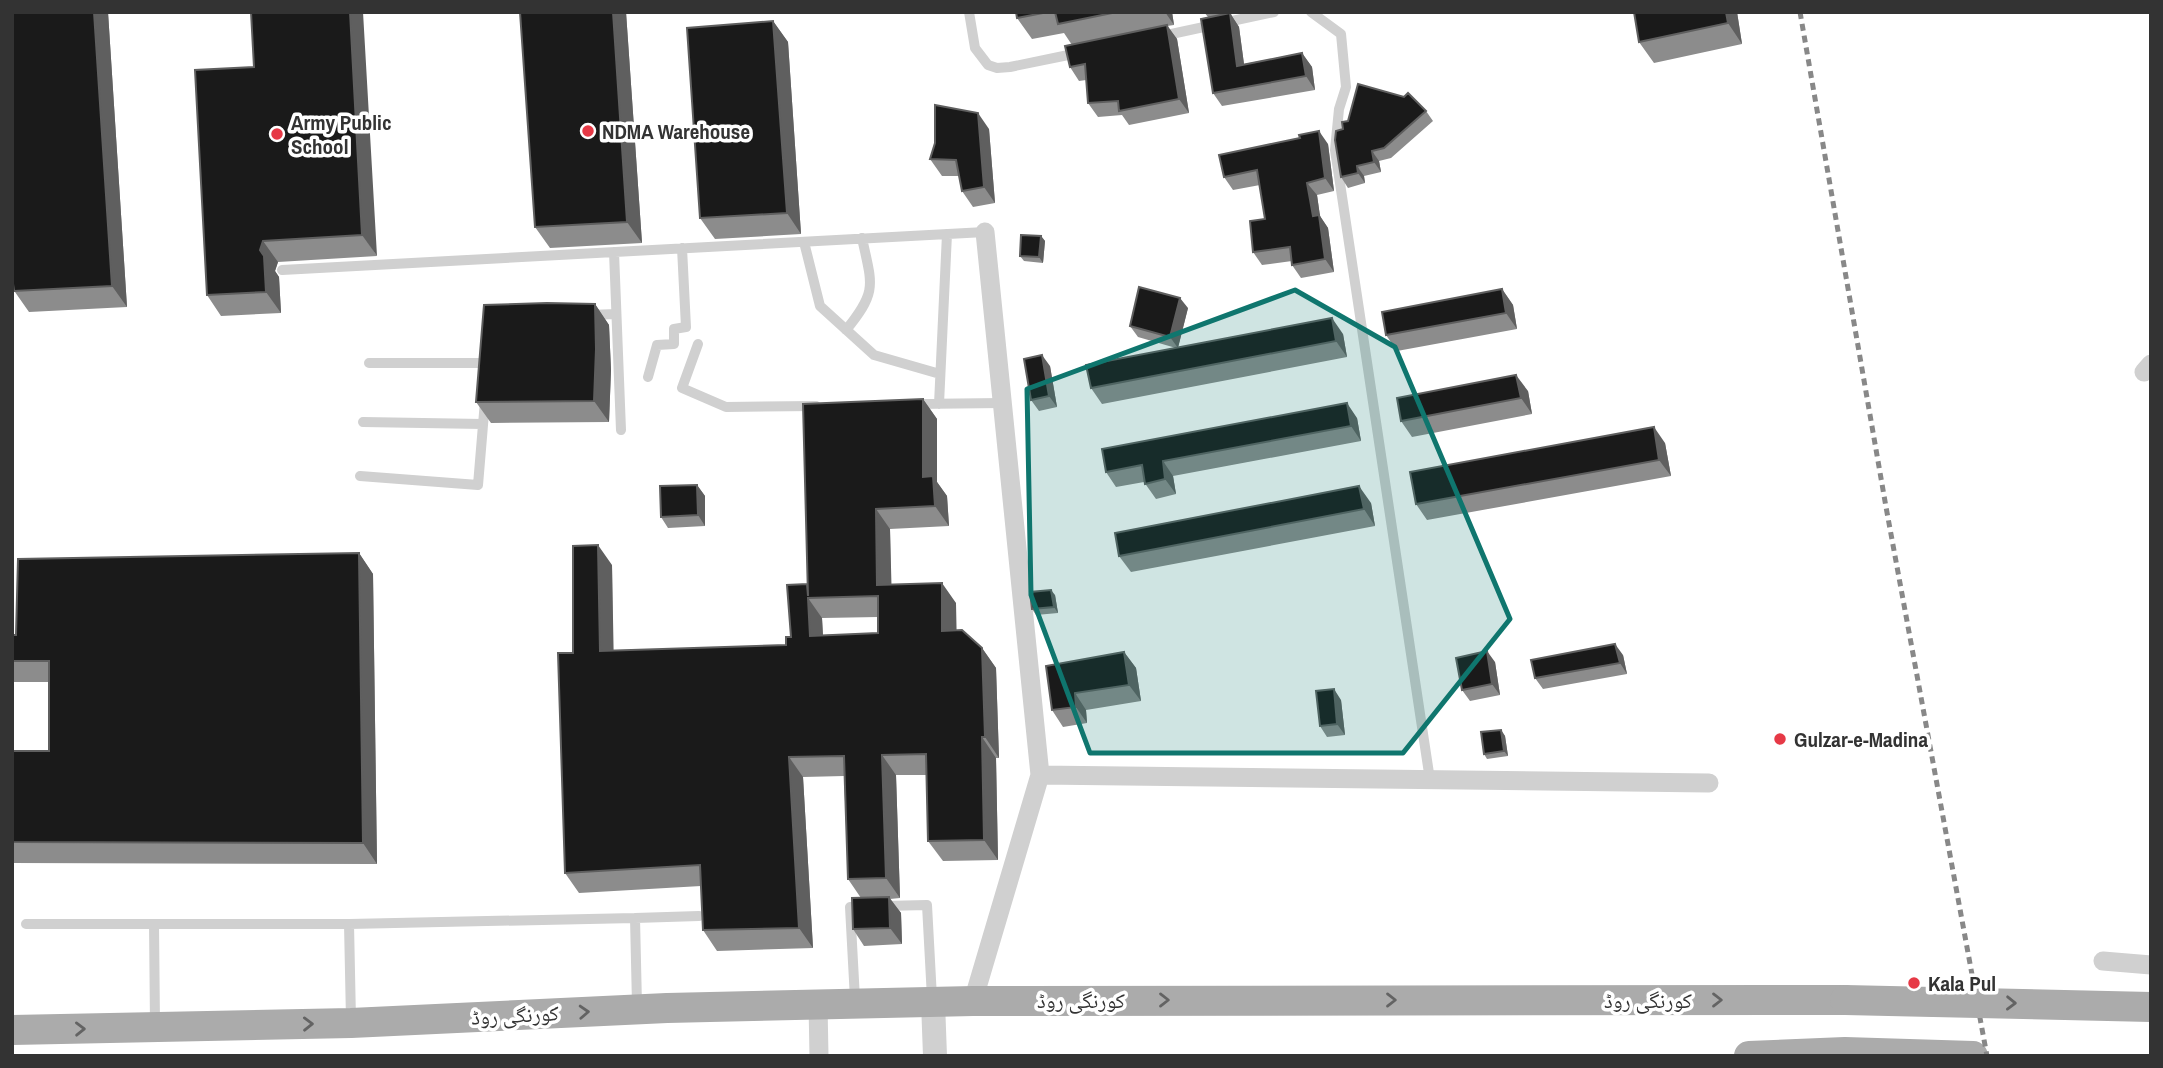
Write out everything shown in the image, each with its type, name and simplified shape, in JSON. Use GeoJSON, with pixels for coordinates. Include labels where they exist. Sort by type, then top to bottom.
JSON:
{"type":"FeatureCollection","features":[{"type":"Feature","properties":{"kind":"main road","name":"کورنگی روڈ"},"geometry":{"type":"LineString","coordinates":[[12,1030],[351,1023],[637,1009],[973,1001],[1844,1000],[2151,1007]]}},
{"type":"Feature","properties":{"kind":"main road"},"geometry":{"type":"LineString","coordinates":[[1749,1056],[1845,1052],[1973,1056]]}},
{"type":"Feature","properties":{"kind":"street"},"geometry":{"type":"LineString","coordinates":[[973,1001],[1040,775],[985,232]]}},
{"type":"Feature","properties":{"kind":"street"},"geometry":{"type":"LineString","coordinates":[[1040,775],[1709,783]]}},
{"type":"Feature","properties":{"kind":"street"},"geometry":{"type":"LineString","coordinates":[[2103,961],[2151,965]]}},
{"type":"Feature","properties":{"kind":"street"},"geometry":{"type":"LineString","coordinates":[[933,1002],[935,1056]]}},
{"type":"Feature","properties":{"kind":"street"},"geometry":{"type":"LineString","coordinates":[[818,1004],[819,1056]]}},
{"type":"Feature","properties":{"kind":"lane"},"geometry":{"type":"LineString","coordinates":[[969,12],[975,48],[988,65],[997,68],[1092,50]]}},
{"type":"Feature","properties":{"kind":"lane"},"geometry":{"type":"LineString","coordinates":[[1147,39],[1274,12]]}},
{"type":"Feature","properties":{"kind":"lane"},"geometry":{"type":"LineString","coordinates":[[1311,12],[1341,34],[1346,87],[1339,109],[1335,150],[1430,780]]}},
{"type":"Feature","properties":{"kind":"lane"},"geometry":{"type":"LineString","coordinates":[[282,270],[985,232]]}},
{"type":"Feature","properties":{"kind":"lane"},"geometry":{"type":"LineString","coordinates":[[939,404],[947,234]]}},
{"type":"Feature","properties":{"kind":"lane"},"geometry":{"type":"LineString","coordinates":[[846,330],[865,307],[872,283],[862,238]]}},
{"type":"Feature","properties":{"kind":"lane"},"geometry":{"type":"LineString","coordinates":[[804,242],[820,306],[874,355],[940,374]]}},
{"type":"Feature","properties":{"kind":"lane"},"geometry":{"type":"LineString","coordinates":[[648,377],[657,345],[674,344],[674,329],[686,327],[682,248]]}},
{"type":"Feature","properties":{"kind":"lane"},"geometry":{"type":"LineString","coordinates":[[614,252],[621,430]]}},
{"type":"Feature","properties":{"kind":"lane"},"geometry":{"type":"LineString","coordinates":[[575,316],[616,314]]}},
{"type":"Feature","properties":{"kind":"lane"},"geometry":{"type":"LineString","coordinates":[[698,344],[682,388],[726,407],[832,405]]}},
{"type":"Feature","properties":{"kind":"lane"},"geometry":{"type":"LineString","coordinates":[[369,363],[489,357],[487,375]]}},
{"type":"Feature","properties":{"kind":"lane"},"geometry":{"type":"LineString","coordinates":[[360,476],[478,485],[486,387]]}},
{"type":"Feature","properties":{"kind":"lane"},"geometry":{"type":"LineString","coordinates":[[899,404],[1002,403]]}},
{"type":"Feature","properties":{"kind":"lane"},"geometry":{"type":"LineString","coordinates":[[363,422],[483,424]]}},
{"type":"Feature","properties":{"kind":"lane"},"geometry":{"type":"LineString","coordinates":[[855,1003],[850,907],[927,905],[933,1002]]}},
{"type":"Feature","properties":{"kind":"lane"},"geometry":{"type":"LineString","coordinates":[[26,924],[349,924],[699,916]]}},
{"type":"Feature","properties":{"kind":"lane"},"geometry":{"type":"LineString","coordinates":[[635,918],[637,1009]]}},
{"type":"Feature","properties":{"kind":"lane"},"geometry":{"type":"LineString","coordinates":[[154,924],[155,1028]]}},
{"type":"Feature","properties":{"kind":"lane"},"geometry":{"type":"LineString","coordinates":[[349,924],[351,1023]]}},
{"type":"Feature","properties":{"kind":"highlighted area"},"geometry":{"type":"Polygon","coordinates":[[[1295,290],[1395,347],[1510,619],[1403,753],[1090,753],[1031,595],[1027,389],[1295,290]]]}},
{"type":"Feature","properties":{"kind":"building"},"geometry":{"type":"Polygon","coordinates":[[[12,12],[94,12],[112,286],[14,291],[12,12]]]}},
{"type":"Feature","properties":{"kind":"building"},"geometry":{"type":"Polygon","coordinates":[[[251,12],[350,12],[362,235],[263,241],[260,250],[264,256],[266,292],[207,295],[195,70],[254,67],[251,12]]]}},
{"type":"Feature","properties":{"kind":"building","name":"NDMA Warehouse"},"geometry":{"type":"Polygon","coordinates":[[[520,12],[613,12],[627,222],[535,227],[520,12]]]}},
{"type":"Feature","properties":{"kind":"building"},"geometry":{"type":"Polygon","coordinates":[[[1016,12],[1048,12],[1017,18],[1016,12]]]}},
{"type":"Feature","properties":{"kind":"building"},"geometry":{"type":"Polygon","coordinates":[[[1055,12],[1117,12],[1058,24],[1055,12]]]}},
{"type":"Feature","properties":{"kind":"building"},"geometry":{"type":"Polygon","coordinates":[[[1634,12],[1726,12],[1728,23],[1639,42],[1634,12]]]}},
{"type":"Feature","properties":{"kind":"building"},"geometry":{"type":"Polygon","coordinates":[[[1230,13],[1237,66],[1302,53],[1306,76],[1213,93],[1201,19],[1230,13]]]}},
{"type":"Feature","properties":{"kind":"building"},"geometry":{"type":"Polygon","coordinates":[[[773,21],[787,213],[700,218],[687,28],[773,21]]]}},
{"type":"Feature","properties":{"kind":"building"},"geometry":{"type":"Polygon","coordinates":[[[1167,25],[1179,99],[1119,111],[1118,101],[1088,103],[1085,64],[1070,67],[1065,46],[1167,25]]]}},
{"type":"Feature","properties":{"kind":"building"},"geometry":{"type":"Polygon","coordinates":[[[1358,84],[1404,97],[1408,93],[1426,111],[1384,148],[1372,151],[1374,162],[1357,166],[1358,173],[1341,177],[1336,131],[1343,129],[1342,122],[1348,121],[1358,84]]]}},
{"type":"Feature","properties":{"kind":"building"},"geometry":{"type":"Polygon","coordinates":[[[935,105],[978,113],[984,187],[962,191],[956,160],[930,159],[935,143],[935,105]]]}},
{"type":"Feature","properties":{"kind":"building"},"geometry":{"type":"Polygon","coordinates":[[[1319,131],[1325,178],[1307,183],[1313,216],[1319,215],[1325,259],[1292,265],[1290,247],[1253,252],[1250,221],[1265,219],[1257,170],[1224,177],[1219,155],[1300,138],[1299,135],[1319,131]]]}},
{"type":"Feature","properties":{"kind":"building"},"geometry":{"type":"Polygon","coordinates":[[[1021,235],[1041,236],[1039,257],[1020,256],[1021,235]]]}},
{"type":"Feature","properties":{"kind":"building"},"geometry":{"type":"Polygon","coordinates":[[[1139,287],[1180,298],[1170,337],[1130,326],[1139,287]]]}},
{"type":"Feature","properties":{"kind":"building"},"geometry":{"type":"Polygon","coordinates":[[[1502,289],[1506,313],[1386,335],[1382,312],[1502,289]]]}},
{"type":"Feature","properties":{"kind":"building"},"geometry":{"type":"Polygon","coordinates":[[[595,304],[594,401],[476,402],[484,305],[595,304]]]}},
{"type":"Feature","properties":{"kind":"building"},"geometry":{"type":"Polygon","coordinates":[[[1332,318],[1336,341],[1091,388],[1086,365],[1332,318]]]}},
{"type":"Feature","properties":{"kind":"building"},"geometry":{"type":"Polygon","coordinates":[[[1042,355],[1049,396],[1031,400],[1024,359],[1042,355]]]}},
{"type":"Feature","properties":{"kind":"building"},"geometry":{"type":"Polygon","coordinates":[[[1516,375],[1521,398],[1401,421],[1397,398],[1516,375]]]}},
{"type":"Feature","properties":{"kind":"building"},"geometry":{"type":"Polygon","coordinates":[[[923,399],[923,477],[933,476],[935,506],[876,509],[877,585],[942,583],[942,631],[962,630],[982,648],[984,840],[928,841],[926,754],[882,755],[886,878],[848,879],[844,756],[789,757],[799,928],[703,930],[700,865],[565,873],[558,653],[573,653],[573,546],[598,545],[600,651],[786,645],[786,637],[791,637],[787,585],[807,584],[808,596],[803,404],[923,399]],[[878,596],[808,598],[810,636],[878,633],[878,596]]]}},
{"type":"Feature","properties":{"kind":"building"},"geometry":{"type":"Polygon","coordinates":[[[1347,403],[1351,426],[1163,461],[1165,479],[1145,484],[1142,465],[1106,472],[1102,449],[1347,403]]]}},
{"type":"Feature","properties":{"kind":"building"},"geometry":{"type":"Polygon","coordinates":[[[1654,427],[1659,460],[1416,504],[1410,472],[1654,427]]]}},
{"type":"Feature","properties":{"kind":"building"},"geometry":{"type":"Polygon","coordinates":[[[697,485],[698,515],[661,517],[660,486],[697,485]]]}},
{"type":"Feature","properties":{"kind":"building"},"geometry":{"type":"Polygon","coordinates":[[[1359,486],[1364,509],[1119,556],[1115,533],[1359,486]]]}},
{"type":"Feature","properties":{"kind":"building"},"geometry":{"type":"Polygon","coordinates":[[[359,553],[363,843],[12,842],[12,751],[49,751],[49,661],[12,661],[12,635],[16,635],[18,559],[359,553]]]}},
{"type":"Feature","properties":{"kind":"building"},"geometry":{"type":"Polygon","coordinates":[[[1051,590],[1054,607],[1032,609],[1030,592],[1051,590]]]}},
{"type":"Feature","properties":{"kind":"building"},"geometry":{"type":"Polygon","coordinates":[[[1615,644],[1620,663],[1535,678],[1531,660],[1615,644]]]}},
{"type":"Feature","properties":{"kind":"building"},"geometry":{"type":"Polygon","coordinates":[[[1487,651],[1492,684],[1462,690],[1456,658],[1487,651]]]}},
{"type":"Feature","properties":{"kind":"building"},"geometry":{"type":"Polygon","coordinates":[[[1124,652],[1129,685],[1075,693],[1076,707],[1052,710],[1046,666],[1124,652]]]}},
{"type":"Feature","properties":{"kind":"building"},"geometry":{"type":"Polygon","coordinates":[[[1334,689],[1337,724],[1320,726],[1316,691],[1334,689]]]}},
{"type":"Feature","properties":{"kind":"building"},"geometry":{"type":"Polygon","coordinates":[[[1501,730],[1504,751],[1484,754],[1481,732],[1501,730]]]}},
{"type":"Feature","properties":{"kind":"building"},"geometry":{"type":"Polygon","coordinates":[[[889,897],[890,928],[853,929],[852,898],[889,897]]]}},
{"type":"Feature","properties":{"kind":"railway"},"geometry":{"type":"LineString","coordinates":[[1800,12],[1886,507],[1987,1056]]}},
{"type":"Feature","properties":{"kind":"place","name":"NDMA Warehouse"},"geometry":{"type":"Point","coordinates":[588,131]}},
{"type":"Feature","properties":{"kind":"place","name":"Army Public School"},"geometry":{"type":"Point","coordinates":[277,134]}},
{"type":"Feature","properties":{"kind":"place","name":"Gulzar-e-Madina"},"geometry":{"type":"Point","coordinates":[1780,739]}},
{"type":"Feature","properties":{"kind":"place","name":"Kala Pul"},"geometry":{"type":"Point","coordinates":[1914,983]}}]}
